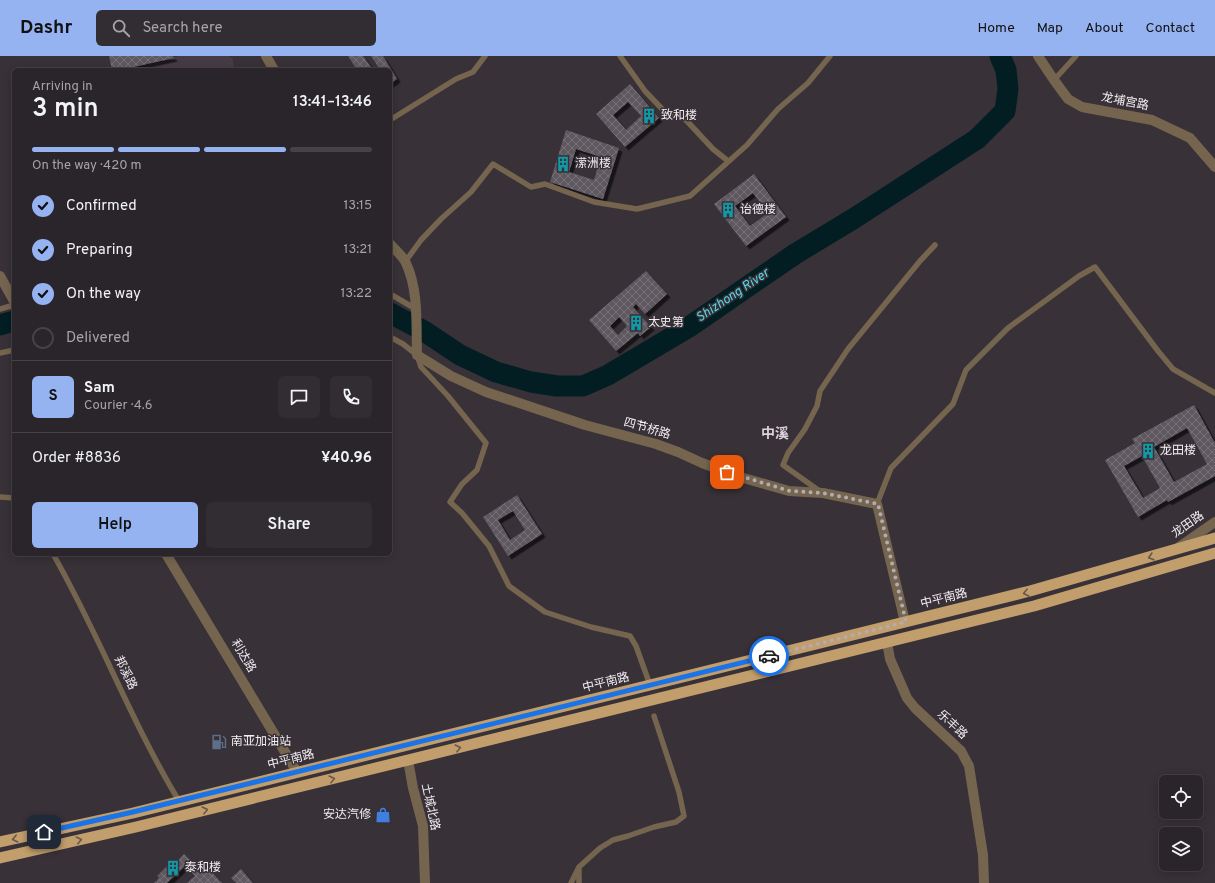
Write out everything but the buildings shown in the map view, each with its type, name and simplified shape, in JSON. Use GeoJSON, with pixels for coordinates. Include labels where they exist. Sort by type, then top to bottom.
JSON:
{"type":"FeatureCollection","features":[{"type":"Feature","properties":{"kind":"highway","name":"中平南路"},"geometry":{"type":"LineString","coordinates":[[0,842],[179,801],[1030,591],[1215,538]]}},
{"type":"Feature","properties":{"kind":"highway"},"geometry":{"type":"LineString","coordinates":[[0,858],[136,827],[1034,606],[1215,553]]}},
{"type":"Feature","properties":{"kind":"street"},"geometry":{"type":"LineString","coordinates":[[266,56],[273,68]]}},
{"type":"Feature","properties":{"kind":"street","name":"龙埔宫路"},"geometry":{"type":"LineString","coordinates":[[1038,56],[1068,99],[1082,107],[1152,120],[1190,138],[1215,167]]}},
{"type":"Feature","properties":{"kind":"street"},"geometry":{"type":"LineString","coordinates":[[392,246],[406,262],[413,283],[416,309],[417,355]]}},
{"type":"Feature","properties":{"kind":"street"},"geometry":{"type":"LineString","coordinates":[[0,276],[12,297]]}},
{"type":"Feature","properties":{"kind":"street","name":"四节桥路"},"geometry":{"type":"LineString","coordinates":[[417,355],[451,376],[486,392],[585,425],[656,444],[752,481],[790,491],[823,493],[878,504]]}},
{"type":"Feature","properties":{"kind":"street"},"geometry":{"type":"LineString","coordinates":[[878,504],[906,622]]}},
{"type":"Feature","properties":{"kind":"street","name":"龙田路"},"geometry":{"type":"LineString","coordinates":[[1175,550],[1215,522]]}},
{"type":"Feature","properties":{"kind":"street","name":"利达路"},"geometry":{"type":"LineString","coordinates":[[167,556],[297,772]]}},
{"type":"Feature","properties":{"kind":"street","name":"乐丰路"},"geometry":{"type":"LineString","coordinates":[[887,642],[890,659],[907,698],[915,708],[961,751],[969,766],[983,855],[984,883]]}},
{"type":"Feature","properties":{"kind":"street","name":"土城北路"},"geometry":{"type":"LineString","coordinates":[[408,760],[412,788],[424,826],[425,883]]}},
{"type":"Feature","properties":{"kind":"lane"},"geometry":{"type":"LineString","coordinates":[[392,119],[456,79],[473,72],[485,56]]}},
{"type":"Feature","properties":{"kind":"lane"},"geometry":{"type":"LineString","coordinates":[[620,56],[645,91],[665,112],[685,119],[713,149],[728,161]]}},
{"type":"Feature","properties":{"kind":"lane"},"geometry":{"type":"LineString","coordinates":[[406,262],[421,240],[440,219],[471,192],[493,164],[531,187],[545,184],[594,202],[637,209],[690,196],[747,145],[778,109],[808,83],[830,56]]}},
{"type":"Feature","properties":{"kind":"lane"},"geometry":{"type":"LineString","coordinates":[[1054,80],[1076,56]]}},
{"type":"Feature","properties":{"kind":"lane"},"geometry":{"type":"LineString","coordinates":[[823,493],[783,465],[788,453],[805,429],[817,406],[820,390],[848,349],[935,245]]}},
{"type":"Feature","properties":{"kind":"lane"},"geometry":{"type":"LineString","coordinates":[[878,504],[891,468],[953,404],[966,370],[1008,328],[1079,276],[1095,267],[1153,346],[1173,369],[1215,394]]}},
{"type":"Feature","properties":{"kind":"lane"},"geometry":{"type":"LineString","coordinates":[[392,295],[416,309]]}},
{"type":"Feature","properties":{"kind":"lane"},"geometry":{"type":"LineString","coordinates":[[0,309],[12,306]]}},
{"type":"Feature","properties":{"kind":"lane"},"geometry":{"type":"LineString","coordinates":[[392,339],[403,344],[417,355],[421,367],[448,396],[486,443],[477,470],[462,484],[450,502],[462,513],[489,546],[509,586],[545,612],[591,627],[630,636],[636,646],[650,685]]}},
{"type":"Feature","properties":{"kind":"lane"},"geometry":{"type":"LineString","coordinates":[[0,353],[12,350]]}},
{"type":"Feature","properties":{"kind":"lane"},"geometry":{"type":"LineString","coordinates":[[0,497],[12,498]]}},
{"type":"Feature","properties":{"kind":"lane","name":"邦溪路"},"geometry":{"type":"LineString","coordinates":[[54,556],[158,766],[179,801]]}},
{"type":"Feature","properties":{"kind":"lane"},"geometry":{"type":"LineString","coordinates":[[571,883],[579,866],[600,848],[613,840],[654,827],[676,822],[684,816],[679,792],[654,716]]}},
{"type":"Feature","properties":{"kind":"lane"},"geometry":{"type":"LineString","coordinates":[[579,866],[579,883]]}},
{"type":"Feature","properties":{"kind":"shaded area"},"geometry":{"type":"Polygon","coordinates":[[[179,56],[229,56],[233,59],[234,68],[136,68],[179,56]]]}},
{"type":"Feature","properties":{"kind":"waterway","name":"Shizhong River"},"geometry":{"type":"LineString","coordinates":[[392,314],[424,331],[460,355],[496,372],[531,382],[557,386],[583,386],[608,375],[689,327],[795,254],[853,219],[977,139],[1005,111],[1008,89],[1006,70],[1000,56]]}},
{"type":"Feature","properties":{"kind":"waterway","name":"Shizhong River"},"geometry":{"type":"LineString","coordinates":[[0,325],[12,322]]}},
{"type":"Feature","properties":{"kind":"way so far"},"geometry":{"type":"LineString","coordinates":[[727,472],[752,481],[790,491],[823,493],[878,504],[906,622],[769,656]]}},
{"type":"Feature","properties":{"kind":"place","name":"致和楼"},"geometry":{"type":"Point","coordinates":[649,116]}},
{"type":"Feature","properties":{"kind":"place","name":"潆洲楼"},"geometry":{"type":"Point","coordinates":[563,164]}},
{"type":"Feature","properties":{"kind":"place","name":"诒德楼"},"geometry":{"type":"Point","coordinates":[728,210]}},
{"type":"Feature","properties":{"kind":"place","name":"太史第"},"geometry":{"type":"Point","coordinates":[636,323]}},
{"type":"Feature","properties":{"kind":"place","name":"龙田楼"},"geometry":{"type":"Point","coordinates":[1148,451]}},
{"type":"Feature","properties":{"kind":"place","name":"南亚加油站"},"geometry":{"type":"Point","coordinates":[219,742]}},
{"type":"Feature","properties":{"kind":"place","name":"安达汽修"},"geometry":{"type":"Point","coordinates":[383,815]}},
{"type":"Feature","properties":{"kind":"place","name":"泰和楼"},"geometry":{"type":"Point","coordinates":[173,868]}},
{"type":"Feature","properties":{"kind":"district","name":"中溪"},"geometry":{"type":"Point","coordinates":[775,434]}},
{"type":"Feature","properties":{"kind":"route"},"geometry":{"type":"LineString","coordinates":[[44,832],[133,812],[769,656]]}}]}
